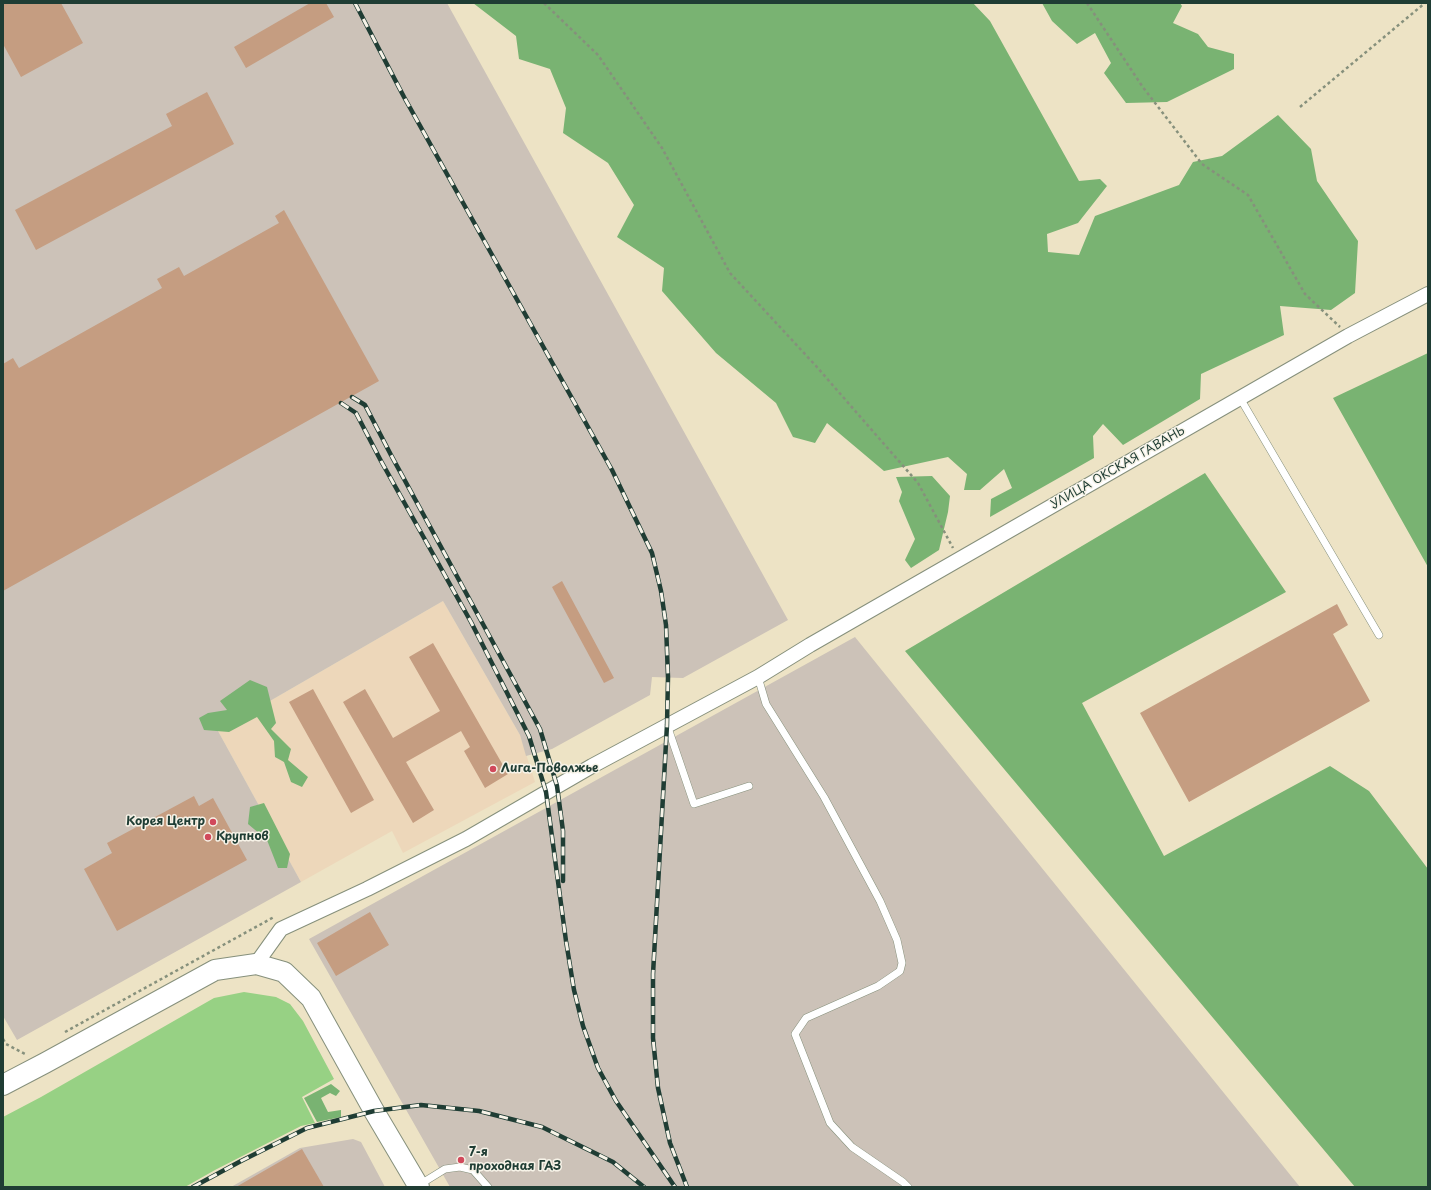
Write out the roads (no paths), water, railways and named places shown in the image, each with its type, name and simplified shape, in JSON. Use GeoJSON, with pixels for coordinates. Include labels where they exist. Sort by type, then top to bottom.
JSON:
{"type":"FeatureCollection","features":[{"type":"Feature","properties":{"kind":"street","name":"УЛИЦА ОКСКАЯ ГАВАНЬ"},"geometry":{"type":"LineString","coordinates":[[256,964],[281,929],[367,889],[466,839],[592,766],[758,677],[810,645],[1348,336],[1428,294]]}},
{"type":"Feature","properties":{"kind":"street"},"geometry":{"type":"LineString","coordinates":[[5,1079],[45,1063],[215,970],[256,964],[284,972],[311,998],[418,1186]]}},
{"type":"Feature","properties":{"kind":"lane"},"geometry":{"type":"LineString","coordinates":[[1240,398],[1378,635]]}},
{"type":"Feature","properties":{"kind":"lane"},"geometry":{"type":"LineString","coordinates":[[758,677],[766,704],[824,797],[880,901],[898,940],[902,963],[900,971],[878,986],[806,1018],[795,1034],[830,1123],[852,1147],[908,1187]]}},
{"type":"Feature","properties":{"kind":"lane"},"geometry":{"type":"LineString","coordinates":[[667,725],[694,804],[749,786]]}},
{"type":"Feature","properties":{"kind":"lane"},"geometry":{"type":"LineString","coordinates":[[418,1186],[444,1169],[460,1167],[473,1170],[488,1187]]}},
{"type":"Feature","properties":{"kind":"railway"},"geometry":{"type":"LineString","coordinates":[[355,3],[404,97],[612,470],[652,553],[661,591],[666,625],[668,677],[667,725],[653,974],[653,1038],[658,1088],[670,1143],[687,1187]]}},
{"type":"Feature","properties":{"kind":"railway"},"geometry":{"type":"LineString","coordinates":[[352,397],[365,405],[540,729],[557,786],[563,831],[563,881]]}},
{"type":"Feature","properties":{"kind":"railway"},"geometry":{"type":"LineString","coordinates":[[341,403],[356,413],[381,461],[471,622],[529,736],[546,792],[566,941],[574,990],[583,1026],[598,1068],[616,1101],[675,1187]]}},
{"type":"Feature","properties":{"kind":"railway"},"geometry":{"type":"LineString","coordinates":[[193,1187],[307,1128],[374,1111],[421,1105],[479,1111],[542,1127],[613,1162],[644,1187]]}},
{"type":"Feature","properties":{"kind":"place","name":"Лига-Поволжье"},"geometry":{"type":"Point","coordinates":[493,769]}},
{"type":"Feature","properties":{"kind":"place","name":"Корея Центр"},"geometry":{"type":"Point","coordinates":[213,822]}},
{"type":"Feature","properties":{"kind":"place","name":"Крупнов"},"geometry":{"type":"Point","coordinates":[208,837]}},
{"type":"Feature","properties":{"kind":"place","name":"7-я проходная ГАЗ"},"geometry":{"type":"Point","coordinates":[461,1160]}}]}
